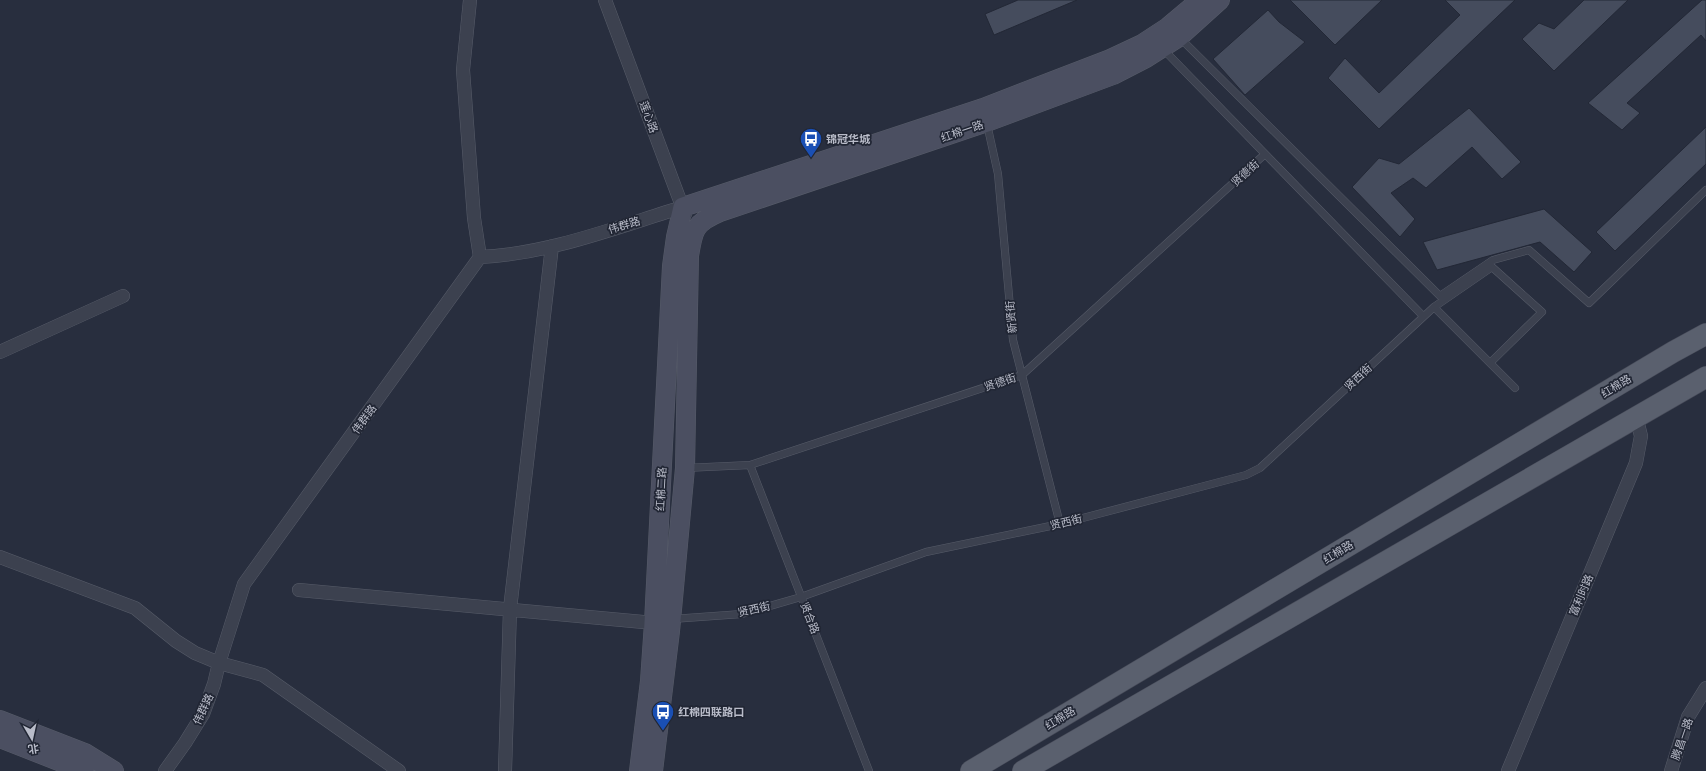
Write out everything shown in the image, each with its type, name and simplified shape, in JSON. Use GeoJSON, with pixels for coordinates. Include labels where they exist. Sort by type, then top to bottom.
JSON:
{"type":"FeatureCollection","features":[{"type":"Feature","properties":{"kind":"main road","name":"红棉一路"},"geometry":{"type":"LineString","coordinates":[[692,234],[709,216],[985,115],[1110,59],[1142,44],[1168,27],[1200,0]]}},
{"type":"Feature","properties":{"kind":"main road","name":"红棉一路"},"geometry":{"type":"LineString","coordinates":[[683,207],[1113,75],[1146,58],[1178,37],[1220,0]]}},
{"type":"Feature","properties":{"kind":"main road","name":"红棉二路"},"geometry":{"type":"LineString","coordinates":[[654,771],[663,621],[672,266],[676,237],[683,207]]}},
{"type":"Feature","properties":{"kind":"main road","name":"红棉二路"},"geometry":{"type":"LineString","coordinates":[[639,771],[650,681],[663,621],[685,468],[688,267],[692,234]]}},
{"type":"Feature","properties":{"kind":"main road","name":"红棉路"},"geometry":{"type":"LineString","coordinates":[[971,771],[1672,352],[1706,334]]}},
{"type":"Feature","properties":{"kind":"main road"},"geometry":{"type":"LineString","coordinates":[[1023,771],[1706,377]]}},
{"type":"Feature","properties":{"kind":"main road"},"geometry":{"type":"LineString","coordinates":[[0,720],[85,753],[114,771]]}},
{"type":"Feature","properties":{"kind":"main road"},"geometry":{"type":"LineString","coordinates":[[0,738],[84,771]]}},
{"type":"Feature","properties":{"kind":"street"},"geometry":{"type":"LineString","coordinates":[[470,0],[464,70],[474,218],[480,257]]}},
{"type":"Feature","properties":{"kind":"street","name":"莲心路"},"geometry":{"type":"LineString","coordinates":[[605,0],[692,234]]}},
{"type":"Feature","properties":{"kind":"street","name":"伟群路"},"geometry":{"type":"LineString","coordinates":[[165,771],[203,714],[214,684],[219,663],[244,584],[480,257],[507,256],[552,246],[683,207]]}},
{"type":"Feature","properties":{"kind":"street"},"geometry":{"type":"LineString","coordinates":[[505,771],[510,610],[552,246]]}},
{"type":"Feature","properties":{"kind":"street"},"geometry":{"type":"LineString","coordinates":[[0,352],[123,296]]}},
{"type":"Feature","properties":{"kind":"street","name":"富利时路"},"geometry":{"type":"LineString","coordinates":[[1508,771],[1636,463],[1641,436],[1636,416]]}},
{"type":"Feature","properties":{"kind":"street"},"geometry":{"type":"LineString","coordinates":[[0,557],[135,608],[176,641],[195,653],[219,663],[263,675],[399,771]]}},
{"type":"Feature","properties":{"kind":"street"},"geometry":{"type":"LineString","coordinates":[[299,590],[510,610],[663,621]]}},
{"type":"Feature","properties":{"kind":"street","name":"腾昌一路"},"geometry":{"type":"LineString","coordinates":[[1671,771],[1688,717],[1706,688]]}},
{"type":"Feature","properties":{"kind":"lane"},"geometry":{"type":"LineString","coordinates":[[1178,37],[1440,296],[1494,260],[1529,250],[1589,303],[1706,190]]}},
{"type":"Feature","properties":{"kind":"lane"},"geometry":{"type":"LineString","coordinates":[[1162,48],[1423,316]]}},
{"type":"Feature","properties":{"kind":"lane","name":"新贤街"},"geometry":{"type":"LineString","coordinates":[[985,115],[998,174],[1013,340],[1060,524]]}},
{"type":"Feature","properties":{"kind":"lane","name":"贤德街"},"geometry":{"type":"LineString","coordinates":[[685,468],[750,465],[1022,375],[1265,154]]}},
{"type":"Feature","properties":{"kind":"lane","name":"贤西街"},"geometry":{"type":"LineString","coordinates":[[663,621],[742,614],[802,597],[926,552],[1060,524],[1246,475],[1260,468],[1423,316],[1492,267],[1542,312],[1490,363]]}},
{"type":"Feature","properties":{"kind":"lane"},"geometry":{"type":"LineString","coordinates":[[1434,307],[1515,388]]}},
{"type":"Feature","properties":{"kind":"lane","name":"贤合路"},"geometry":{"type":"LineString","coordinates":[[750,465],[869,771]]}},
{"type":"Feature","properties":{"kind":"building"},"geometry":{"type":"Polygon","coordinates":[[[1018,0],[1077,0],[994,35],[985,14],[1018,0]]]}},
{"type":"Feature","properties":{"kind":"building"},"geometry":{"type":"Polygon","coordinates":[[[1290,0],[1382,0],[1335,45],[1290,0]]]}},
{"type":"Feature","properties":{"kind":"building"},"geometry":{"type":"Polygon","coordinates":[[[1445,0],[1515,0],[1379,129],[1328,78],[1345,58],[1379,93],[1460,15],[1445,0]]]}},
{"type":"Feature","properties":{"kind":"building"},"geometry":{"type":"Polygon","coordinates":[[[1584,0],[1628,0],[1554,71],[1522,39],[1539,23],[1554,29],[1584,0]]]}},
{"type":"Feature","properties":{"kind":"building"},"geometry":{"type":"Polygon","coordinates":[[[1702,0],[1706,0],[1706,41],[1701,35],[1627,103],[1640,113],[1622,130],[1588,103],[1702,0]]]}},
{"type":"Feature","properties":{"kind":"building"},"geometry":{"type":"Polygon","coordinates":[[[1268,10],[1279,22],[1305,42],[1245,95],[1213,59],[1268,10]]]}},
{"type":"Feature","properties":{"kind":"building"},"geometry":{"type":"Polygon","coordinates":[[[1469,108],[1521,162],[1502,179],[1472,147],[1426,188],[1413,178],[1391,193],[1415,219],[1400,237],[1352,187],[1379,158],[1399,164],[1469,108]]]}},
{"type":"Feature","properties":{"kind":"building"},"geometry":{"type":"Polygon","coordinates":[[[1706,127],[1706,164],[1615,251],[1596,232],[1706,127]]]}},
{"type":"Feature","properties":{"kind":"building"},"geometry":{"type":"Polygon","coordinates":[[[1544,209],[1592,252],[1574,272],[1540,242],[1437,270],[1423,242],[1544,209]]]}},
{"type":"Feature","properties":{"kind":"place","name":"锦冠华城"},"geometry":{"type":"Point","coordinates":[811,158]}},
{"type":"Feature","properties":{"kind":"place","name":"红棉四联路口"},"geometry":{"type":"Point","coordinates":[663,732]}}]}
